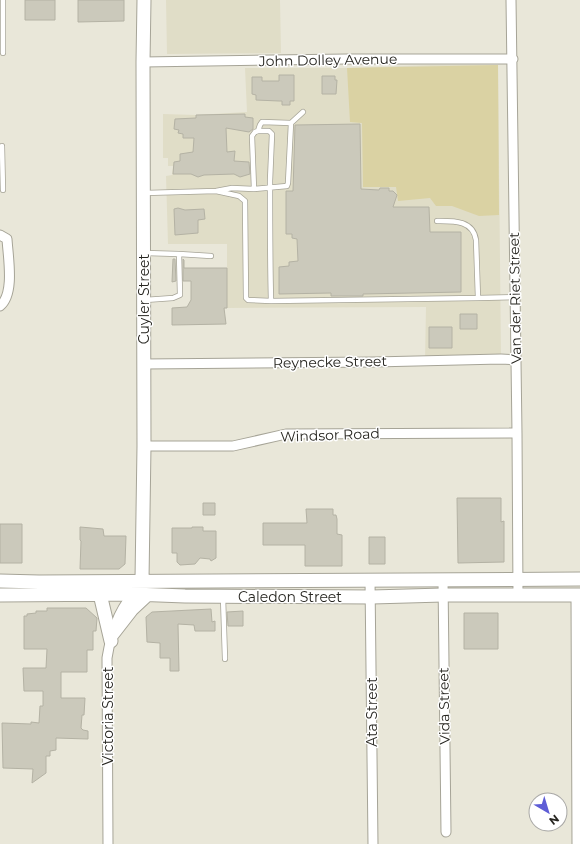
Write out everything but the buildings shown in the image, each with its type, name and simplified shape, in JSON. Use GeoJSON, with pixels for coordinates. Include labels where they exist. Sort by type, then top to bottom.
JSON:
{"type":"FeatureCollection","features":[{"type":"Feature","properties":{"kind":"main road","name":"Cuyler Street"},"geometry":{"type":"LineString","coordinates":[[142,580],[144,446],[144,0]]}},
{"type":"Feature","properties":{"kind":"main road","name":"Caledon Street"},"geometry":{"type":"LineString","coordinates":[[0,581],[580,579]]}},
{"type":"Feature","properties":{"kind":"main road"},"geometry":{"type":"LineString","coordinates":[[133,594],[142,580]]}},
{"type":"Feature","properties":{"kind":"main road"},"geometry":{"type":"LineString","coordinates":[[100,594],[111,638]]}},
{"type":"Feature","properties":{"kind":"main road","name":"Caledon Street"},"geometry":{"type":"LineString","coordinates":[[0,595],[133,594],[372,597],[443,595],[578,595]]}},
{"type":"Feature","properties":{"kind":"main road"},"geometry":{"type":"LineString","coordinates":[[111,638],[132,609],[147,595]]}},
{"type":"Feature","properties":{"kind":"street","name":"Van der Riet Street"},"geometry":{"type":"LineString","coordinates":[[511,0],[518,433],[518,595]]}},
{"type":"Feature","properties":{"kind":"street","name":"John Dolley Avenue"},"geometry":{"type":"LineString","coordinates":[[143,62],[356,59],[513,59]]}},
{"type":"Feature","properties":{"kind":"street"},"geometry":{"type":"LineString","coordinates":[[0,235],[7,240],[9,282],[6,299],[0,306]]}},
{"type":"Feature","properties":{"kind":"street","name":"Reynecke Street"},"geometry":{"type":"LineString","coordinates":[[144,364],[199,362],[516,360]]}},
{"type":"Feature","properties":{"kind":"street","name":"Windsor Road"},"geometry":{"type":"LineString","coordinates":[[144,446],[233,446],[286,434],[518,433]]}},
{"type":"Feature","properties":{"kind":"street","name":"Ata Street"},"geometry":{"type":"LineString","coordinates":[[370,580],[372,597],[373,844]]}},
{"type":"Feature","properties":{"kind":"street","name":"Vida Street"},"geometry":{"type":"LineString","coordinates":[[443,580],[446,832]]}},
{"type":"Feature","properties":{"kind":"street","name":"Victoria Street"},"geometry":{"type":"LineString","coordinates":[[108,844],[107,658],[111,638],[121,610],[133,594]]}},
{"type":"Feature","properties":{"kind":"street"},"geometry":{"type":"LineString","coordinates":[[577,844],[578,595]]}},
{"type":"Feature","properties":{"kind":"lane"},"geometry":{"type":"LineString","coordinates":[[2,53],[3,0]]}},
{"type":"Feature","properties":{"kind":"lane"},"geometry":{"type":"LineString","coordinates":[[258,132],[262,122],[291,123],[303,112]]}},
{"type":"Feature","properties":{"kind":"lane"},"geometry":{"type":"LineString","coordinates":[[143,193],[282,187],[288,184],[291,123]]}},
{"type":"Feature","properties":{"kind":"lane"},"geometry":{"type":"LineString","coordinates":[[254,189],[252,136],[255,132],[269,131],[272,134],[270,187],[271,301]]}},
{"type":"Feature","properties":{"kind":"lane"},"geometry":{"type":"LineString","coordinates":[[2,146],[1,156],[3,190]]}},
{"type":"Feature","properties":{"kind":"lane"},"geometry":{"type":"LineString","coordinates":[[216,190],[240,196],[245,200],[246,298],[248,300],[271,301],[515,297]]}},
{"type":"Feature","properties":{"kind":"lane"},"geometry":{"type":"LineString","coordinates":[[437,221],[461,222],[469,226],[474,231],[476,240],[478,298]]}},
{"type":"Feature","properties":{"kind":"lane"},"geometry":{"type":"LineString","coordinates":[[144,253],[211,256]]}},
{"type":"Feature","properties":{"kind":"lane"},"geometry":{"type":"LineString","coordinates":[[144,301],[170,299],[180,295],[179,254]]}},
{"type":"Feature","properties":{"kind":"lane"},"geometry":{"type":"LineString","coordinates":[[223,596],[225,659]]}},
{"type":"Feature","properties":{"kind":"shaded area"},"geometry":{"type":"Polygon","coordinates":[[[166,0],[280,0],[281,53],[167,54],[166,0]]]}},
{"type":"Feature","properties":{"kind":"shaded area"},"geometry":{"type":"Polygon","coordinates":[[[432,65],[498,65],[501,359],[425,361],[426,307],[227,308],[227,244],[168,244],[166,176],[172,175],[173,166],[168,166],[168,158],[163,158],[163,114],[196,115],[247,112],[245,68],[347,68],[432,65]]]}},
{"type":"Feature","properties":{"kind":"shaded area"},"geometry":{"type":"Polygon","coordinates":[[[498,65],[499,215],[479,216],[452,206],[436,206],[430,198],[398,201],[396,187],[363,187],[362,123],[350,122],[347,68],[498,65]]]}}]}
